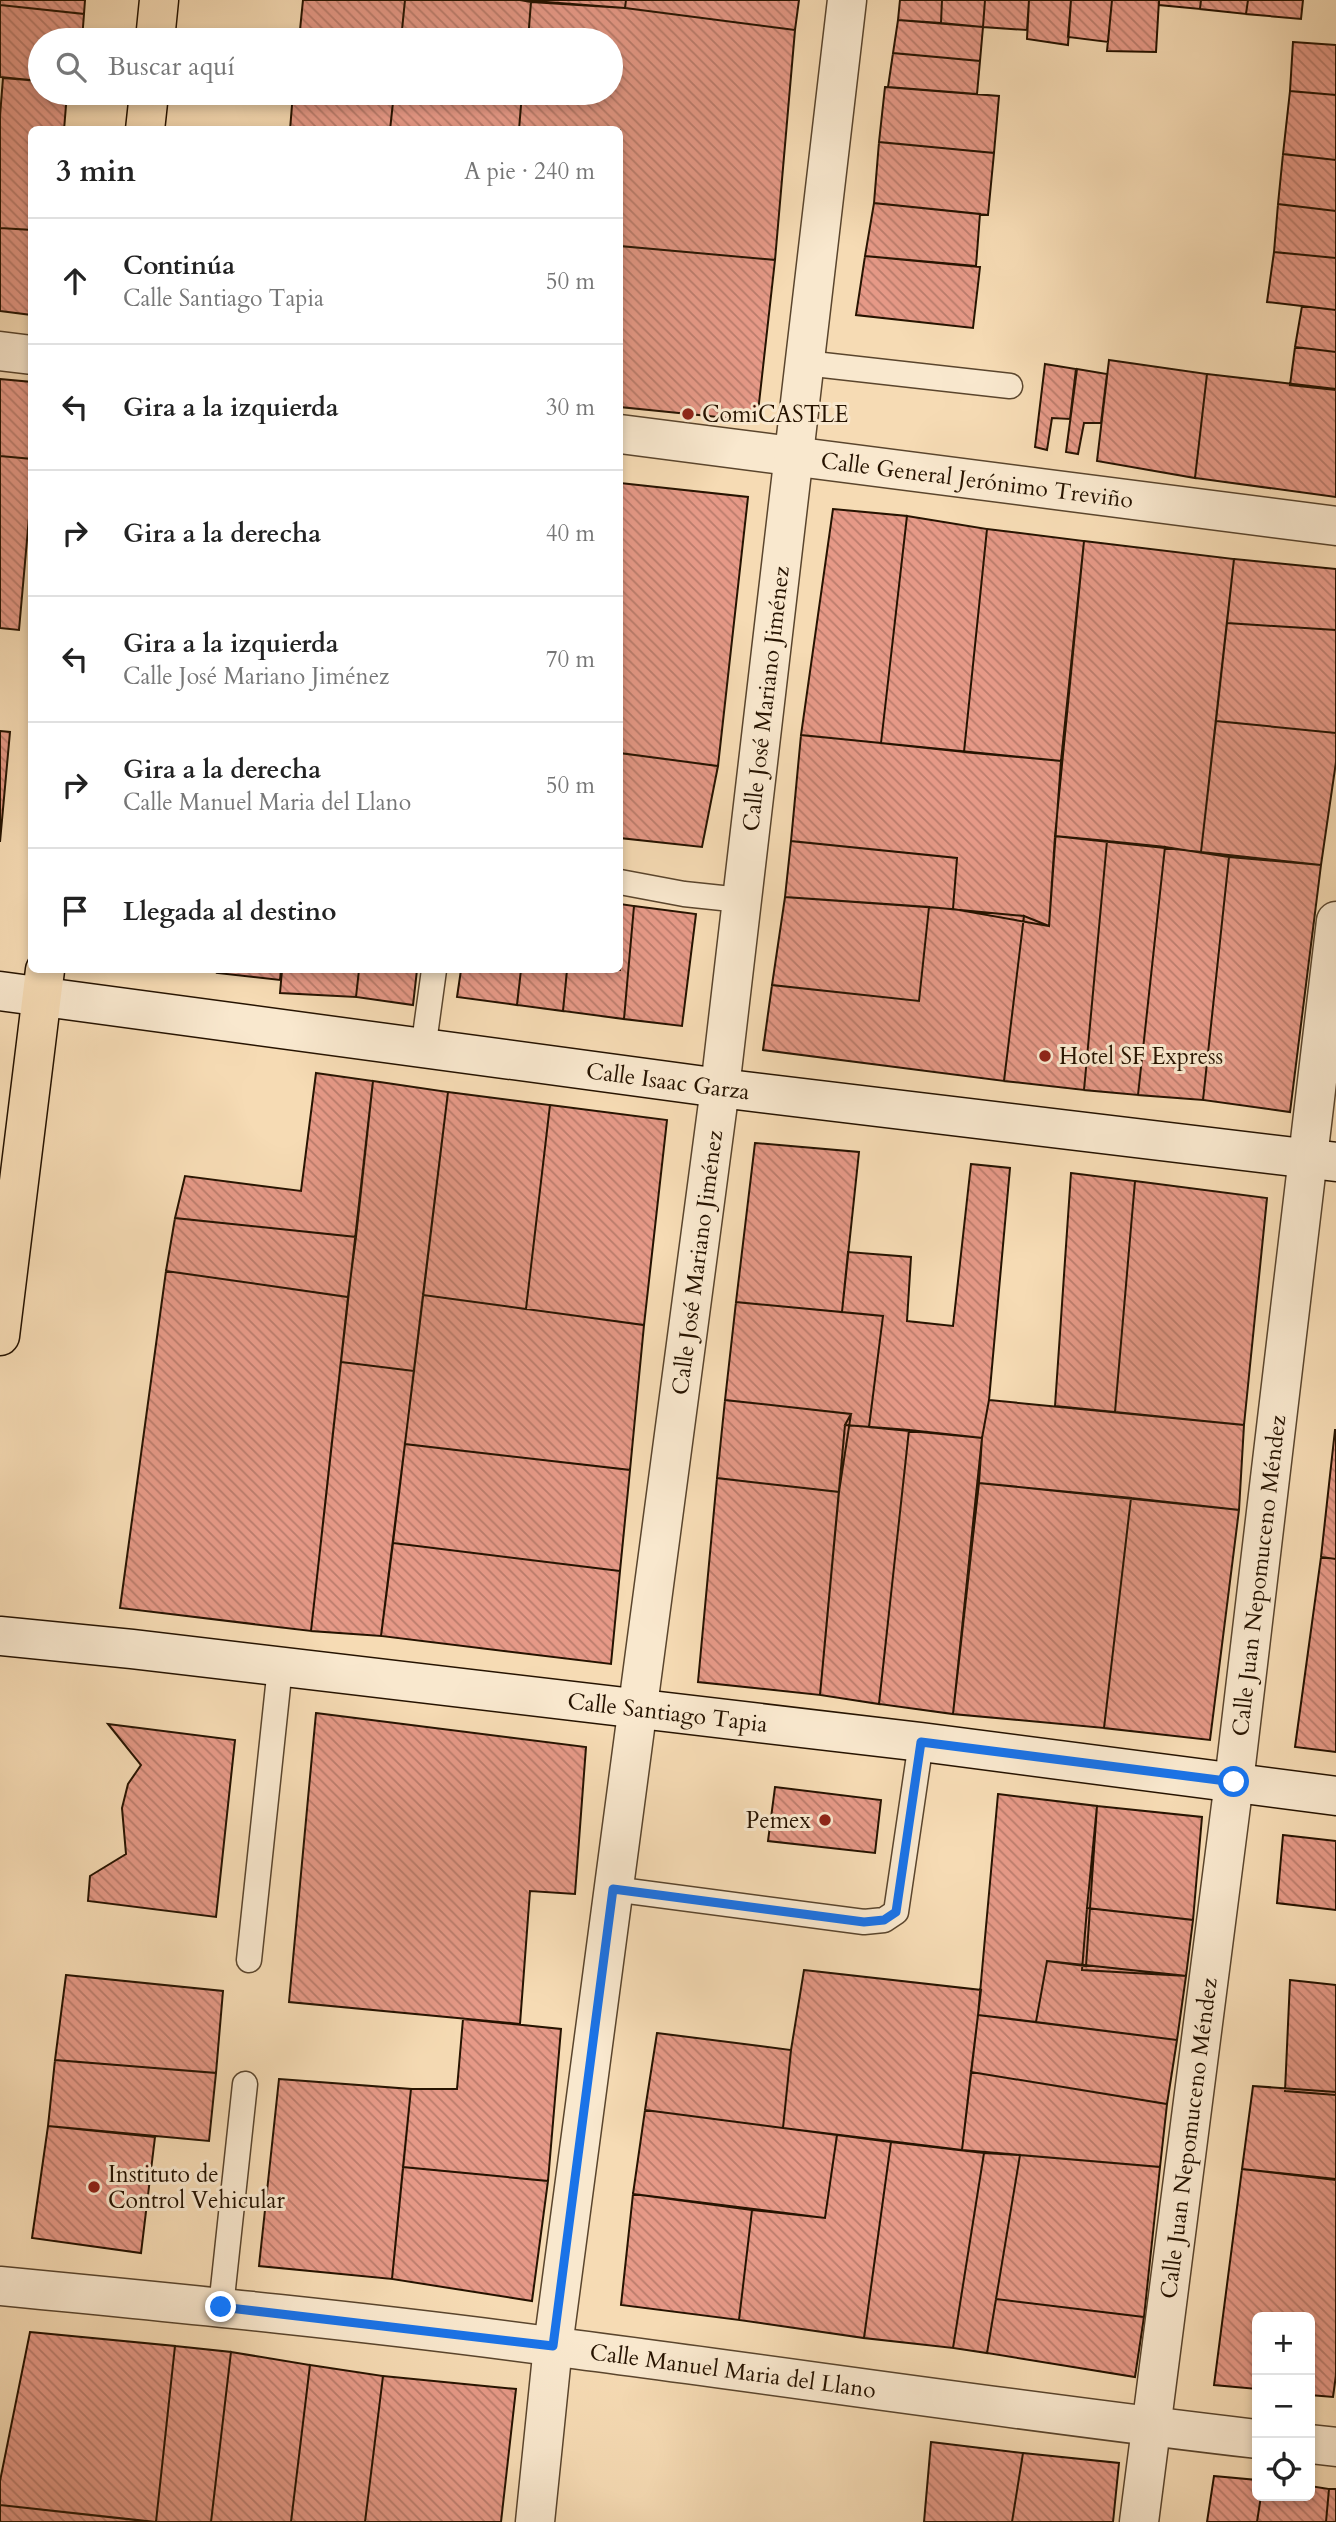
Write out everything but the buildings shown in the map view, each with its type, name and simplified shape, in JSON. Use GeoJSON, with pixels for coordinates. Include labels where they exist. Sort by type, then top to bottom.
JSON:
{"type":"FeatureCollection","features":[{"type":"Feature","properties":{"kind":"highway"},"geometry":{"type":"LineString","coordinates":[[156,28],[159,0]]}},
{"type":"Feature","properties":{"kind":"highway"},"geometry":{"type":"LineString","coordinates":[[145,126],[148,105]]}},
{"type":"Feature","properties":{"kind":"highway"},"geometry":{"type":"LineString","coordinates":[[0,1336],[44,983]]}},
{"type":"Feature","properties":{"kind":"street","name":"Calle José Mariano Jiménez"},"geometry":{"type":"LineString","coordinates":[[535,2522],[553,2346],[720,1088],[848,0]]}},
{"type":"Feature","properties":{"kind":"street"},"geometry":{"type":"LineString","coordinates":[[0,351],[28,354]]}},
{"type":"Feature","properties":{"kind":"street","name":"Calle General Jerónimo Treviño"},"geometry":{"type":"LineString","coordinates":[[623,434],[1336,526]]}},
{"type":"Feature","properties":{"kind":"street","name":"Calle Juan Nepomuceno Méndez"},"geometry":{"type":"LineString","coordinates":[[1139,2522],[1234,1782],[1321,1161],[1336,921]]}},
{"type":"Feature","properties":{"kind":"street","name":"Calle Isaac Garza"},"geometry":{"type":"LineString","coordinates":[[0,991],[44,983],[423,1049],[1321,1161]]}},
{"type":"Feature","properties":{"kind":"street","name":"Calle Santiago Tapia"},"geometry":{"type":"LineString","coordinates":[[0,1636],[921,1742],[1336,1796]]}},
{"type":"Feature","properties":{"kind":"street","name":"Calle Manuel Maria del Llano"},"geometry":{"type":"LineString","coordinates":[[0,2286],[221,2307],[553,2346],[1252,2438]]}},
{"type":"Feature","properties":{"kind":"street"},"geometry":{"type":"LineString","coordinates":[[1315,2445],[1336,2447]]}},
{"type":"Feature","properties":{"kind":"lane"},"geometry":{"type":"LineString","coordinates":[[805,363],[1010,386]]}},
{"type":"Feature","properties":{"kind":"lane"},"geometry":{"type":"LineString","coordinates":[[623,883],[684,894],[741,900]]}},
{"type":"Feature","properties":{"kind":"lane"},"geometry":{"type":"LineString","coordinates":[[423,1049],[434,973]]}},
{"type":"Feature","properties":{"kind":"lane"},"geometry":{"type":"LineString","coordinates":[[249,1960],[280,1667]]}},
{"type":"Feature","properties":{"kind":"lane"},"geometry":{"type":"LineString","coordinates":[[613,1889],[864,1922],[884,1920],[896,1912],[921,1742]]}},
{"type":"Feature","properties":{"kind":"lane"},"geometry":{"type":"LineString","coordinates":[[221,2307],[245,2084]]}},
{"type":"Feature","properties":{"kind":"place","name":"ComiCASTLE"},"geometry":{"type":"Point","coordinates":[688,414]}},
{"type":"Feature","properties":{"kind":"place","name":"Hotel SF Express"},"geometry":{"type":"Point","coordinates":[1045,1056]}},
{"type":"Feature","properties":{"kind":"place","name":"Pemex"},"geometry":{"type":"Point","coordinates":[825,1820]}},
{"type":"Feature","properties":{"kind":"place","name":"Instituto de Control Vehicular"},"geometry":{"type":"Point","coordinates":[94,2187]}},
{"type":"Feature","properties":{"kind":"route"},"geometry":{"type":"LineString","coordinates":[[221,2307],[553,2346],[613,1889],[864,1922],[884,1920],[896,1912],[921,1742],[1234,1782]]}}]}
